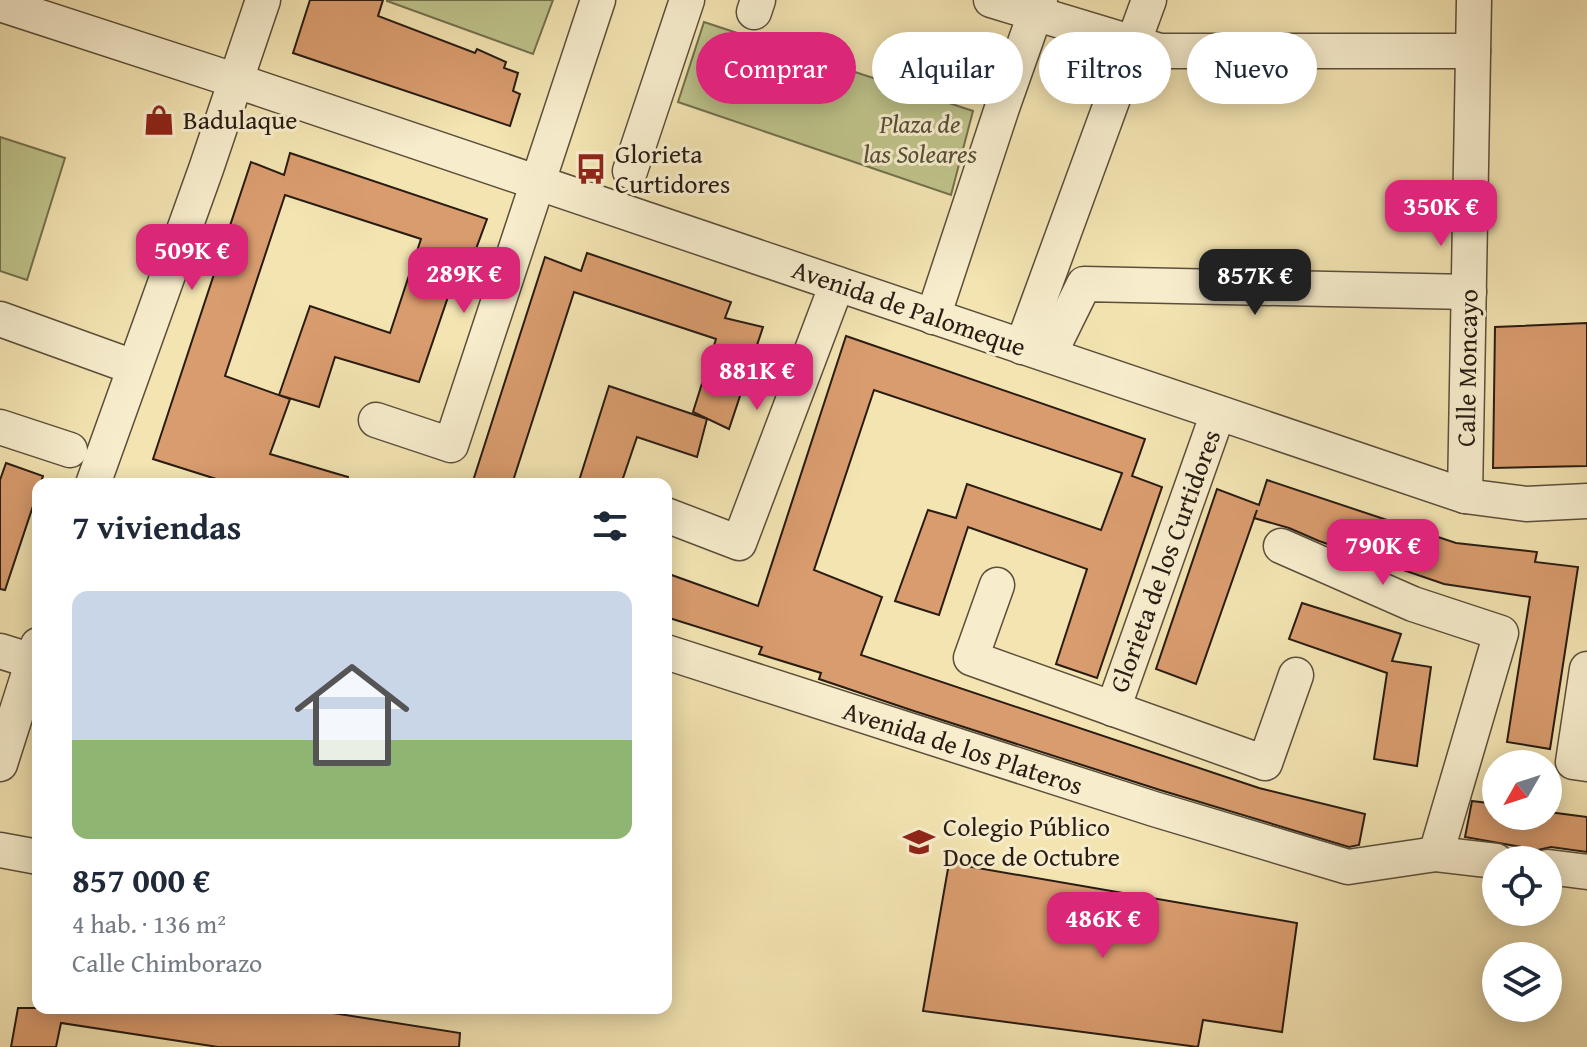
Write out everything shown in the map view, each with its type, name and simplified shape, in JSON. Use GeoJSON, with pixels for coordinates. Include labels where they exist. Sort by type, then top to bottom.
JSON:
{"type":"FeatureCollection","features":[{"type":"Feature","properties":{"kind":"street"},"geometry":{"type":"LineString","coordinates":[[95,478],[263,0]]}},
{"type":"Feature","properties":{"kind":"street"},"geometry":{"type":"LineString","coordinates":[[376,420],[451,445],[598,0]]}},
{"type":"Feature","properties":{"kind":"street"},"geometry":{"type":"LineString","coordinates":[[630,171],[687,0]]}},
{"type":"Feature","properties":{"kind":"street"},"geometry":{"type":"LineString","coordinates":[[991,0],[1038,7],[1105,32]]}},
{"type":"Feature","properties":{"kind":"street"},"geometry":{"type":"LineString","coordinates":[[1138,32],[1149,0]]}},
{"type":"Feature","properties":{"kind":"street","name":"Calle Moncayo"},"geometry":{"type":"LineString","coordinates":[[1465,496],[1474,0]]}},
{"type":"Feature","properties":{"kind":"street","name":"Avenida de Palomeque"},"geometry":{"type":"LineString","coordinates":[[0,4],[237,81],[1465,496],[1526,504],[1587,501]]}},
{"type":"Feature","properties":{"kind":"street"},"geometry":{"type":"LineString","coordinates":[[933,317],[1038,7]]}},
{"type":"Feature","properties":{"kind":"street"},"geometry":{"type":"LineString","coordinates":[[1171,51],[1473,51]]}},
{"type":"Feature","properties":{"kind":"street"},"geometry":{"type":"LineString","coordinates":[[1035,351],[1114,104]]}},
{"type":"Feature","properties":{"kind":"street"},"geometry":{"type":"LineString","coordinates":[[672,517],[739,543],[837,284]]}},
{"type":"Feature","properties":{"kind":"street"},"geometry":{"type":"LineString","coordinates":[[1035,351],[1084,284],[1469,292]]}},
{"type":"Feature","properties":{"kind":"street"},"geometry":{"type":"LineString","coordinates":[[0,319],[133,367]]}},
{"type":"Feature","properties":{"kind":"street","name":"Glorieta de los Curtidores"},"geometry":{"type":"LineString","coordinates":[[1113,709],[1218,413]]}},
{"type":"Feature","properties":{"kind":"street"},"geometry":{"type":"LineString","coordinates":[[0,427],[70,450]]}},
{"type":"Feature","properties":{"kind":"street"},"geometry":{"type":"LineString","coordinates":[[1281,546],[1413,604],[1501,633],[1436,854]]}},
{"type":"Feature","properties":{"kind":"street","name":"Glorieta de los Curtidores"},"geometry":{"type":"LineString","coordinates":[[997,585],[971,658],[1265,763],[1296,675]]}},
{"type":"Feature","properties":{"kind":"street"},"geometry":{"type":"LineString","coordinates":[[0,651],[32,653]]}},
{"type":"Feature","properties":{"kind":"street","name":"Avenida de los Plateros"},"geometry":{"type":"LineString","coordinates":[[672,654],[1154,809],[1348,867],[1436,854],[1482,859]]}},
{"type":"Feature","properties":{"kind":"street"},"geometry":{"type":"LineString","coordinates":[[0,764],[32,663]]}},
{"type":"Feature","properties":{"kind":"street"},"geometry":{"type":"LineString","coordinates":[[1587,669],[1573,762],[1587,764]]}},
{"type":"Feature","properties":{"kind":"street"},"geometry":{"type":"LineString","coordinates":[[0,850],[32,856]]}},
{"type":"Feature","properties":{"kind":"street"},"geometry":{"type":"LineString","coordinates":[[1562,869],[1587,872]]}},
{"type":"Feature","properties":{"kind":"green space"},"geometry":{"type":"Polygon","coordinates":[[[387,0],[553,0],[533,54],[387,1],[387,0]]]}},
{"type":"Feature","properties":{"kind":"green space"},"geometry":{"type":"Polygon","coordinates":[[[704,22],[734,32],[701,32],[704,22]]]}},
{"type":"Feature","properties":{"kind":"green space","name":"Plaza de las Soleares"},"geometry":{"type":"Polygon","coordinates":[[[696,47],[696,104],[856,104],[856,72],[872,78],[872,104],[952,104],[973,111],[951,195],[678,102],[696,47]]]}},
{"type":"Feature","properties":{"kind":"green space"},"geometry":{"type":"Polygon","coordinates":[[[0,137],[65,158],[27,280],[0,271],[0,137]]]}},
{"type":"Feature","properties":{"kind":"building"},"geometry":{"type":"Polygon","coordinates":[[[310,0],[383,0],[378,16],[475,53],[477,49],[506,62],[504,68],[518,73],[513,91],[520,94],[510,126],[293,53],[310,0]]]}},
{"type":"Feature","properties":{"kind":"building"},"geometry":{"type":"Polygon","coordinates":[[[290,153],[487,219],[473,257],[463,253],[419,382],[335,357],[319,407],[279,395],[310,306],[390,333],[421,239],[285,195],[225,376],[290,399],[270,454],[348,478],[213,478],[153,459],[251,162],[284,175],[290,153]]]}},
{"type":"Feature","properties":{"kind":"building"},"geometry":{"type":"Polygon","coordinates":[[[587,253],[731,302],[725,318],[763,327],[729,429],[693,412],[716,339],[574,292],[514,478],[474,478],[545,257],[581,271],[587,253]]]}},
{"type":"Feature","properties":{"kind":"building"},"geometry":{"type":"Polygon","coordinates":[[[1587,323],[1587,466],[1493,468],[1495,327],[1587,323]]]}},
{"type":"Feature","properties":{"kind":"building"},"geometry":{"type":"Polygon","coordinates":[[[846,336],[1145,439],[1132,476],[1162,487],[1097,678],[1056,664],[1087,569],[968,527],[939,615],[895,601],[928,510],[956,518],[967,484],[1101,530],[1122,473],[874,390],[814,570],[882,597],[861,655],[1259,788],[1365,814],[1359,845],[1349,847],[1160,790],[819,679],[821,673],[759,654],[762,647],[672,619],[672,575],[758,606],[846,336]]]}},
{"type":"Feature","properties":{"kind":"building"},"geometry":{"type":"Polygon","coordinates":[[[609,386],[707,419],[697,457],[637,437],[623,478],[580,478],[609,386]]]}},
{"type":"Feature","properties":{"kind":"building"},"geometry":{"type":"Polygon","coordinates":[[[6,463],[43,476],[32,478],[32,509],[5,590],[0,589],[0,480],[6,463]]]}},
{"type":"Feature","properties":{"kind":"building"},"geometry":{"type":"Polygon","coordinates":[[[1267,480],[1456,543],[1537,552],[1535,562],[1578,567],[1550,749],[1507,742],[1530,597],[1444,584],[1254,518],[1196,684],[1156,669],[1217,489],[1259,505],[1267,480]]]}},
{"type":"Feature","properties":{"kind":"building"},"geometry":{"type":"Polygon","coordinates":[[[1302,603],[1401,634],[1392,661],[1431,667],[1417,766],[1374,759],[1387,673],[1289,639],[1302,603]]]}},
{"type":"Feature","properties":{"kind":"building"},"geometry":{"type":"Polygon","coordinates":[[[1472,801],[1482,802],[1482,830],[1562,830],[1562,814],[1587,817],[1587,852],[1562,849],[1562,846],[1516,846],[1465,837],[1472,801]]]}},
{"type":"Feature","properties":{"kind":"building"},"geometry":{"type":"Polygon","coordinates":[[[949,863],[1297,923],[1282,1032],[1203,1020],[1198,1047],[923,1011],[949,863]]]}},
{"type":"Feature","properties":{"kind":"building"},"geometry":{"type":"Polygon","coordinates":[[[18,1008],[32,1008],[32,1014],[339,1014],[460,1033],[459,1047],[218,1047],[61,1023],[56,1047],[11,1047],[18,1008]]]}},
{"type":"Feature","properties":{"kind":"place","name":"Badulaque"},"geometry":{"type":"Point","coordinates":[159,120]}},
{"type":"Feature","properties":{"kind":"place","name":"Glorieta Curtidores"},"geometry":{"type":"Point","coordinates":[591,169]}},
{"type":"Feature","properties":{"kind":"place","name":"Colegio Público Doce de Octubre"},"geometry":{"type":"Point","coordinates":[919,842]}}]}
